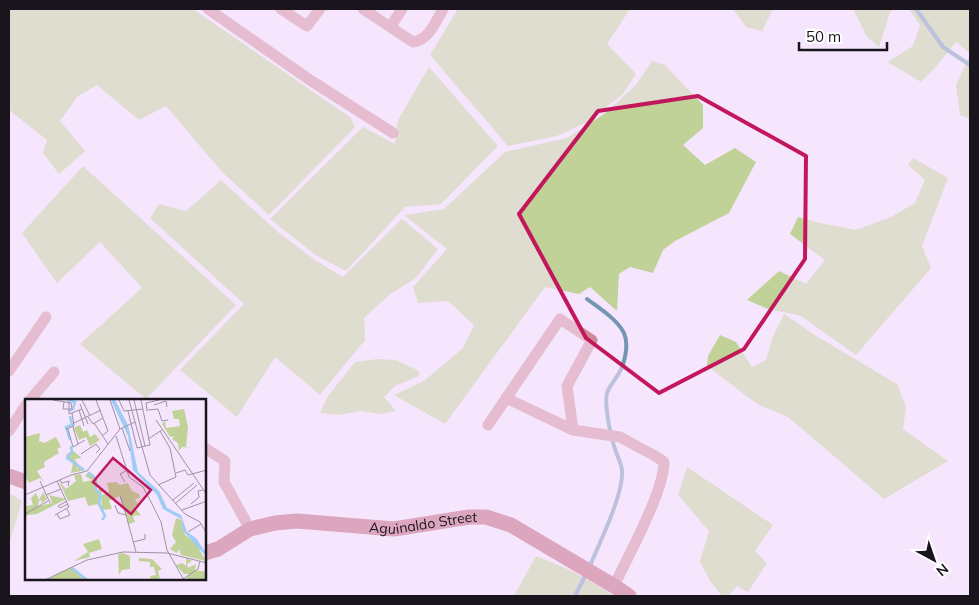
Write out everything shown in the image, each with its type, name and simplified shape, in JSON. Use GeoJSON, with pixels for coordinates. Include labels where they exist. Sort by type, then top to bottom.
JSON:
{"type":"FeatureCollection","features":[{"type":"Feature","properties":{"kind":"street"},"geometry":{"type":"LineString","coordinates":[[208,9],[310,80],[394,133]]}},
{"type":"Feature","properties":{"kind":"street"},"geometry":{"type":"LineString","coordinates":[[281,9],[307,26],[320,9]]}},
{"type":"Feature","properties":{"kind":"street"},"geometry":{"type":"LineString","coordinates":[[363,9],[414,42],[421,41],[428,34],[443,9]]}},
{"type":"Feature","properties":{"kind":"street"},"geometry":{"type":"LineString","coordinates":[[391,26],[402,9]]}},
{"type":"Feature","properties":{"kind":"street"},"geometry":{"type":"LineString","coordinates":[[9,371],[46,317]]}},
{"type":"Feature","properties":{"kind":"street"},"geometry":{"type":"LineString","coordinates":[[488,425],[560,319],[592,340],[567,386],[573,430]]}},
{"type":"Feature","properties":{"kind":"street"},"geometry":{"type":"LineString","coordinates":[[31,399],[54,372]]}},
{"type":"Feature","properties":{"kind":"street"},"geometry":{"type":"LineString","coordinates":[[506,398],[573,430],[620,437],[658,456],[664,462],[664,473],[651,507],[614,586]]}},
{"type":"Feature","properties":{"kind":"street"},"geometry":{"type":"LineString","coordinates":[[9,430],[25,406]]}},
{"type":"Feature","properties":{"kind":"street"},"geometry":{"type":"LineString","coordinates":[[206,449],[225,462],[224,482],[250,529]]}},
{"type":"Feature","properties":{"kind":"street"},"geometry":{"type":"LineString","coordinates":[[9,476],[25,482]]}},
{"type":"Feature","properties":{"kind":"street","name":"Aguinaldo Street"},"geometry":{"type":"LineString","coordinates":[[206,553],[218,549],[250,529],[275,523],[297,521],[394,529],[469,517],[486,517],[511,526],[629,596]]}},
{"type":"Feature","properties":{"kind":"highlighted area"},"geometry":{"type":"Polygon","coordinates":[[[698,96],[806,156],[805,259],[744,349],[659,393],[586,338],[519,214],[598,111],[698,96]]]}},
{"type":"Feature","properties":{"kind":"green space"},"geometry":{"type":"Polygon","coordinates":[[[9,9],[193,9],[351,118],[355,127],[269,215],[222,172],[166,106],[139,120],[97,85],[78,96],[60,121],[85,151],[59,174],[43,153],[47,140],[9,110],[9,9]]]}},
{"type":"Feature","properties":{"kind":"green space"},"geometry":{"type":"Polygon","coordinates":[[[458,9],[630,9],[607,44],[636,74],[622,95],[585,123],[557,136],[508,146],[430,55],[458,9]]]}},
{"type":"Feature","properties":{"kind":"green space"},"geometry":{"type":"Polygon","coordinates":[[[733,9],[773,9],[762,31],[746,27],[733,9]]]}},
{"type":"Feature","properties":{"kind":"green space"},"geometry":{"type":"Polygon","coordinates":[[[853,9],[893,9],[890,12],[879,47],[867,37],[853,9]]]}},
{"type":"Feature","properties":{"kind":"green space"},"geometry":{"type":"Polygon","coordinates":[[[909,9],[970,9],[970,53],[956,42],[921,82],[888,62],[913,46],[920,25],[909,9]]]}},
{"type":"Feature","properties":{"kind":"green space"},"geometry":{"type":"Polygon","coordinates":[[[970,55],[970,119],[960,115],[956,85],[970,55]]]}},
{"type":"Feature","properties":{"kind":"green space"},"geometry":{"type":"Polygon","coordinates":[[[652,61],[665,65],[703,105],[703,128],[683,145],[705,165],[735,148],[756,162],[729,213],[675,241],[663,250],[653,273],[630,267],[619,274],[617,311],[590,287],[579,294],[545,287],[445,424],[394,395],[424,381],[463,348],[474,325],[448,301],[418,303],[413,287],[447,249],[404,215],[444,209],[505,152],[567,138],[604,114],[636,85],[652,61]]]}},
{"type":"Feature","properties":{"kind":"green space"},"geometry":{"type":"Polygon","coordinates":[[[429,67],[498,146],[441,204],[405,207],[346,271],[317,256],[270,219],[363,127],[395,144],[398,120],[429,67]]]}},
{"type":"Feature","properties":{"kind":"green space"},"geometry":{"type":"Polygon","coordinates":[[[913,158],[948,178],[922,246],[931,268],[856,355],[801,316],[768,309],[747,300],[779,271],[806,284],[825,260],[790,234],[798,217],[856,230],[891,217],[915,203],[925,180],[908,165],[913,158]]]}},
{"type":"Feature","properties":{"kind":"green space"},"geometry":{"type":"Polygon","coordinates":[[[83,166],[236,305],[146,399],[80,344],[142,288],[100,242],[57,283],[22,233],[83,166]]]}},
{"type":"Feature","properties":{"kind":"green space"},"geometry":{"type":"Polygon","coordinates":[[[221,180],[279,233],[315,260],[343,277],[402,219],[438,249],[416,278],[389,295],[364,318],[365,340],[320,395],[275,357],[237,417],[180,370],[244,304],[150,218],[159,204],[186,211],[221,180]]]}},
{"type":"Feature","properties":{"kind":"green space"},"geometry":{"type":"Polygon","coordinates":[[[784,314],[818,337],[897,384],[906,407],[903,429],[948,461],[884,499],[788,417],[757,404],[707,366],[708,356],[720,335],[736,342],[752,367],[766,360],[772,339],[784,314]]]}},
{"type":"Feature","properties":{"kind":"green space"},"geometry":{"type":"Polygon","coordinates":[[[378,359],[396,360],[419,371],[419,376],[395,386],[384,397],[396,411],[379,414],[361,411],[339,415],[320,413],[328,396],[355,362],[378,359]]]}},
{"type":"Feature","properties":{"kind":"green space"},"geometry":{"type":"Polygon","coordinates":[[[687,467],[773,525],[755,551],[767,563],[748,592],[737,586],[728,596],[722,596],[710,581],[700,561],[709,531],[678,495],[687,467]]]}},
{"type":"Feature","properties":{"kind":"green space"},"geometry":{"type":"Polygon","coordinates":[[[9,493],[22,501],[9,544],[9,493]]]}},
{"type":"Feature","properties":{"kind":"green space"},"geometry":{"type":"Polygon","coordinates":[[[536,556],[557,564],[596,584],[614,596],[514,596],[536,556]]]}},
{"type":"Feature","properties":{"kind":"waterway"},"geometry":{"type":"LineString","coordinates":[[916,9],[943,47],[970,65]]}},
{"type":"Feature","properties":{"kind":"waterway"},"geometry":{"type":"LineString","coordinates":[[587,299],[617,323],[624,333],[626,342],[623,364],[608,390],[606,398],[613,444],[622,468],[622,481],[615,506],[589,568]]}},
{"type":"Feature","properties":{"kind":"waterway"},"geometry":{"type":"LineString","coordinates":[[575,596],[586,574]]}}]}
